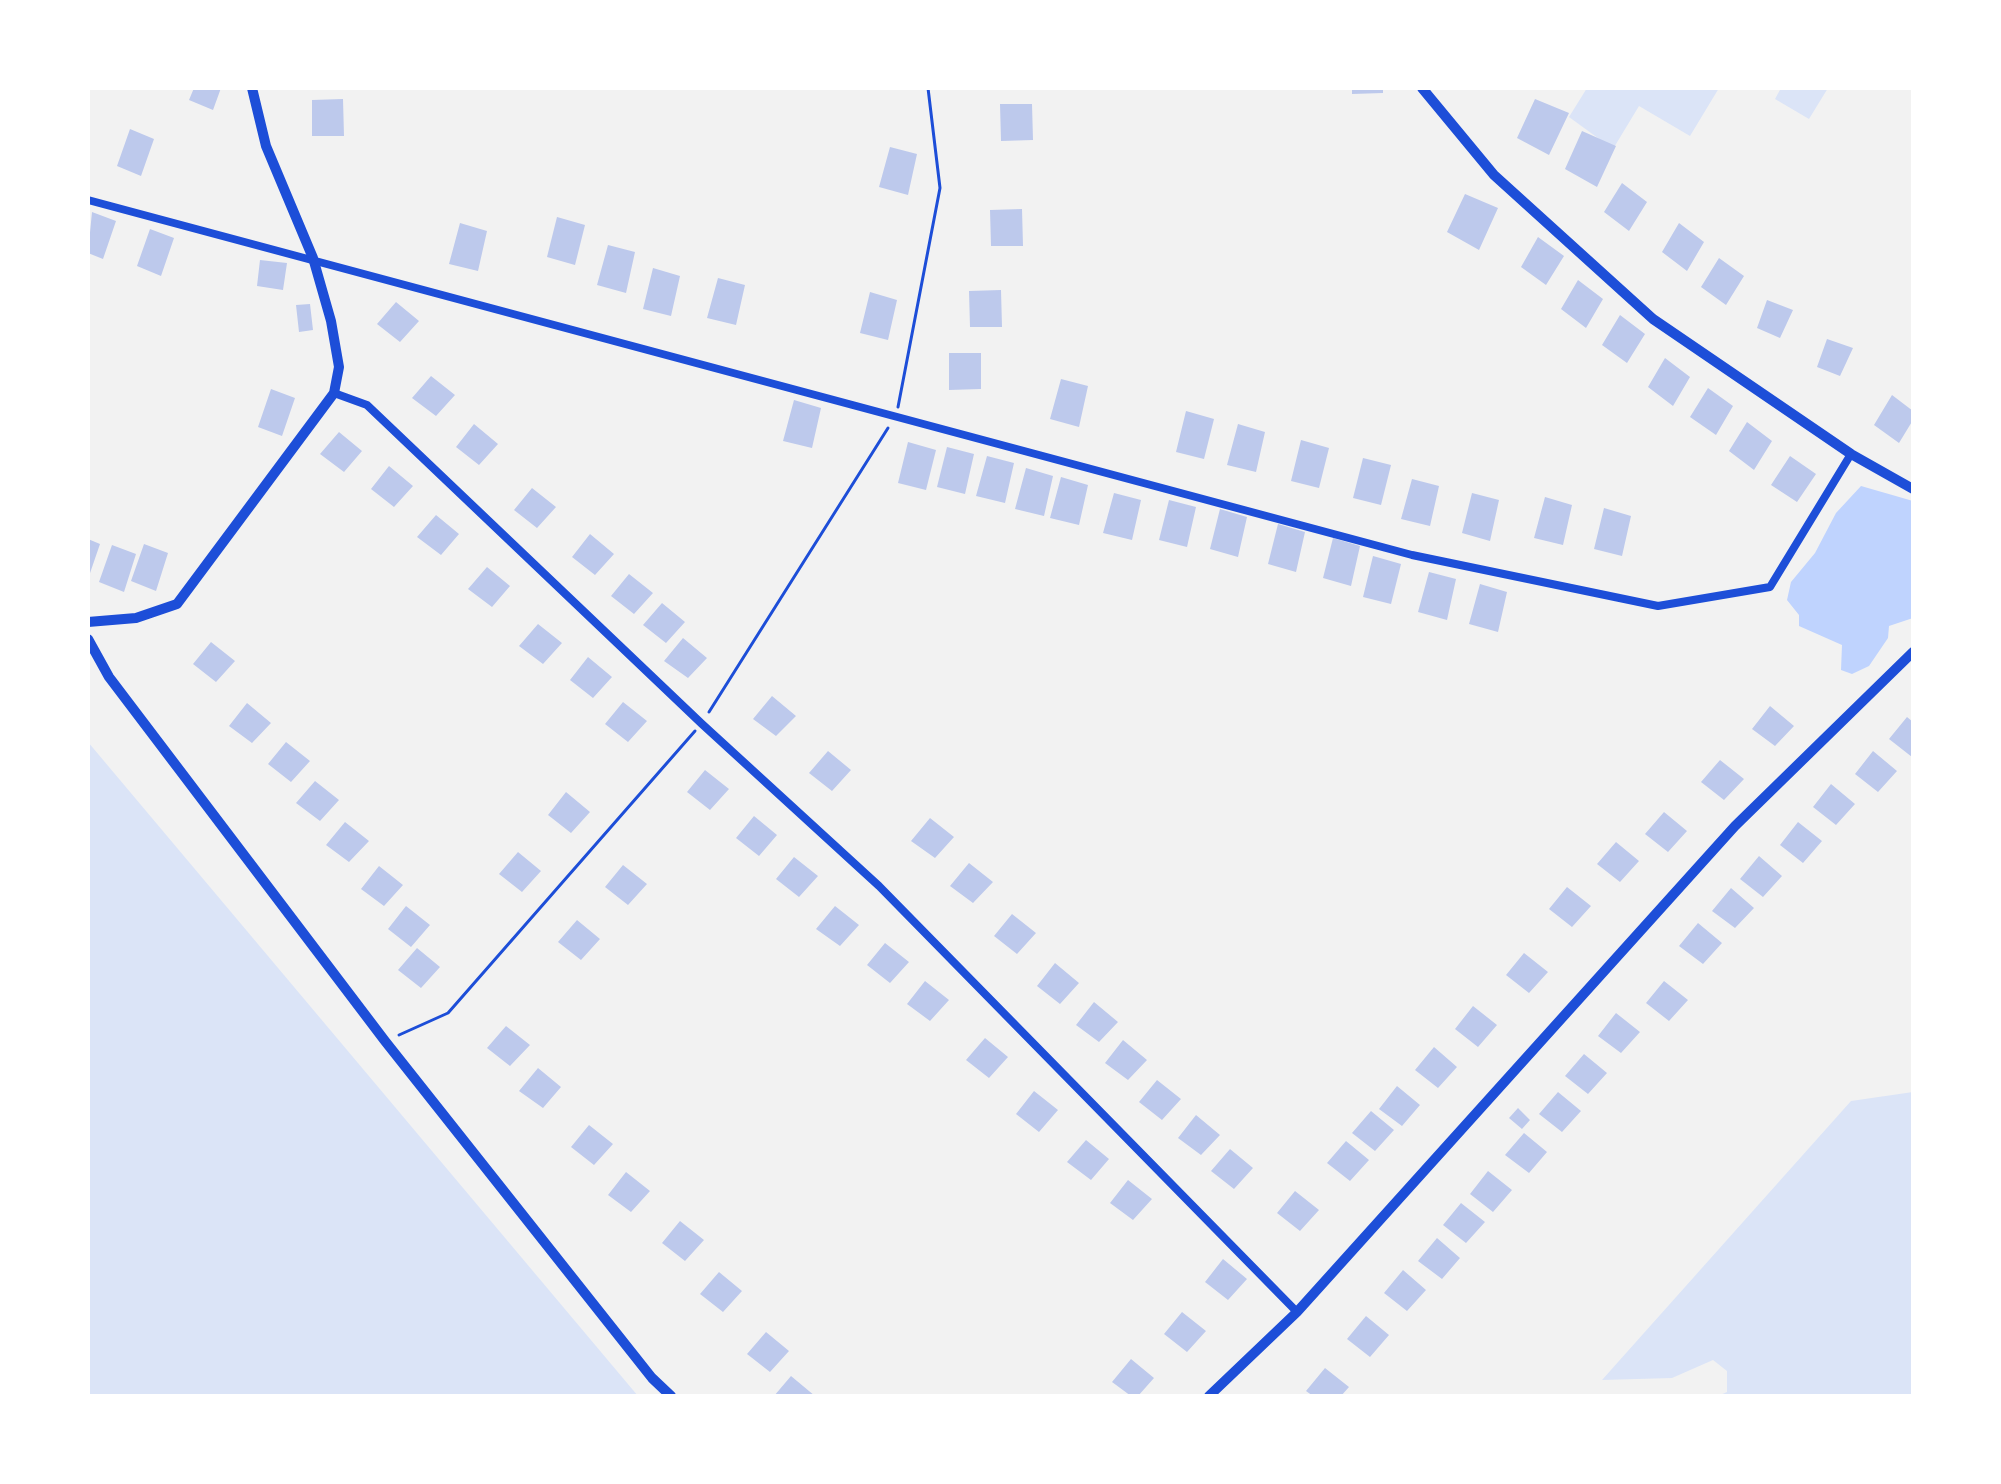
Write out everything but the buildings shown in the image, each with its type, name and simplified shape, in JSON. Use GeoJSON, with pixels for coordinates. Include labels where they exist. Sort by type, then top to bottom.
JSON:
{"type":"FeatureCollection","features":[{"type":"Feature","properties":{"kind":"street"},"geometry":{"type":"LineString","coordinates":[[88,622],[136,618],[177,604],[334,393],[339,367],[331,321],[313,258],[266,146],[252,88]]}},
{"type":"Feature","properties":{"kind":"street"},"geometry":{"type":"LineString","coordinates":[[1422,88],[1494,175],[1653,319],[1851,454],[1913,489]]}},
{"type":"Feature","properties":{"kind":"street"},"geometry":{"type":"LineString","coordinates":[[88,200],[1412,555],[1658,606],[1770,587],[1851,454]]}},
{"type":"Feature","properties":{"kind":"street"},"geometry":{"type":"LineString","coordinates":[[334,393],[367,405],[702,724],[879,886],[1297,1312]]}},
{"type":"Feature","properties":{"kind":"street"},"geometry":{"type":"LineString","coordinates":[[88,639],[109,677],[385,1041],[652,1378],[671,1396]]}},
{"type":"Feature","properties":{"kind":"street"},"geometry":{"type":"LineString","coordinates":[[1209,1396],[1297,1312],[1735,826],[1913,652]]}},
{"type":"Feature","properties":{"kind":"path"},"geometry":{"type":"LineString","coordinates":[[385,1041],[448,1013],[702,724],[896,415],[940,188],[928,88]]}},
{"type":"Feature","properties":{"kind":"shaded area"},"geometry":{"type":"Polygon","coordinates":[[[1587,88],[1719,88],[1690,136],[1639,106],[1613,149],[1569,117],[1587,88]]]}},
{"type":"Feature","properties":{"kind":"shaded area"},"geometry":{"type":"Polygon","coordinates":[[[1781,88],[1828,88],[1809,119],[1775,99],[1781,88]]]}},
{"type":"Feature","properties":{"kind":"shaded area"},"geometry":{"type":"Polygon","coordinates":[[[88,742],[638,1396],[88,1396],[88,742]]]}},
{"type":"Feature","properties":{"kind":"shaded area"},"geometry":{"type":"Polygon","coordinates":[[[1913,1092],[1913,1396],[1718,1396],[1727,1392],[1727,1371],[1713,1360],[1672,1378],[1602,1380],[1851,1101],[1913,1092]]]}},
{"type":"Feature","properties":{"kind":"water"},"geometry":{"type":"Polygon","coordinates":[[[1861,486],[1913,501],[1913,618],[1889,626],[1888,638],[1869,666],[1852,674],[1841,670],[1842,645],[1799,626],[1799,615],[1787,600],[1791,582],[1815,553],[1836,513],[1861,486]]]}}]}
